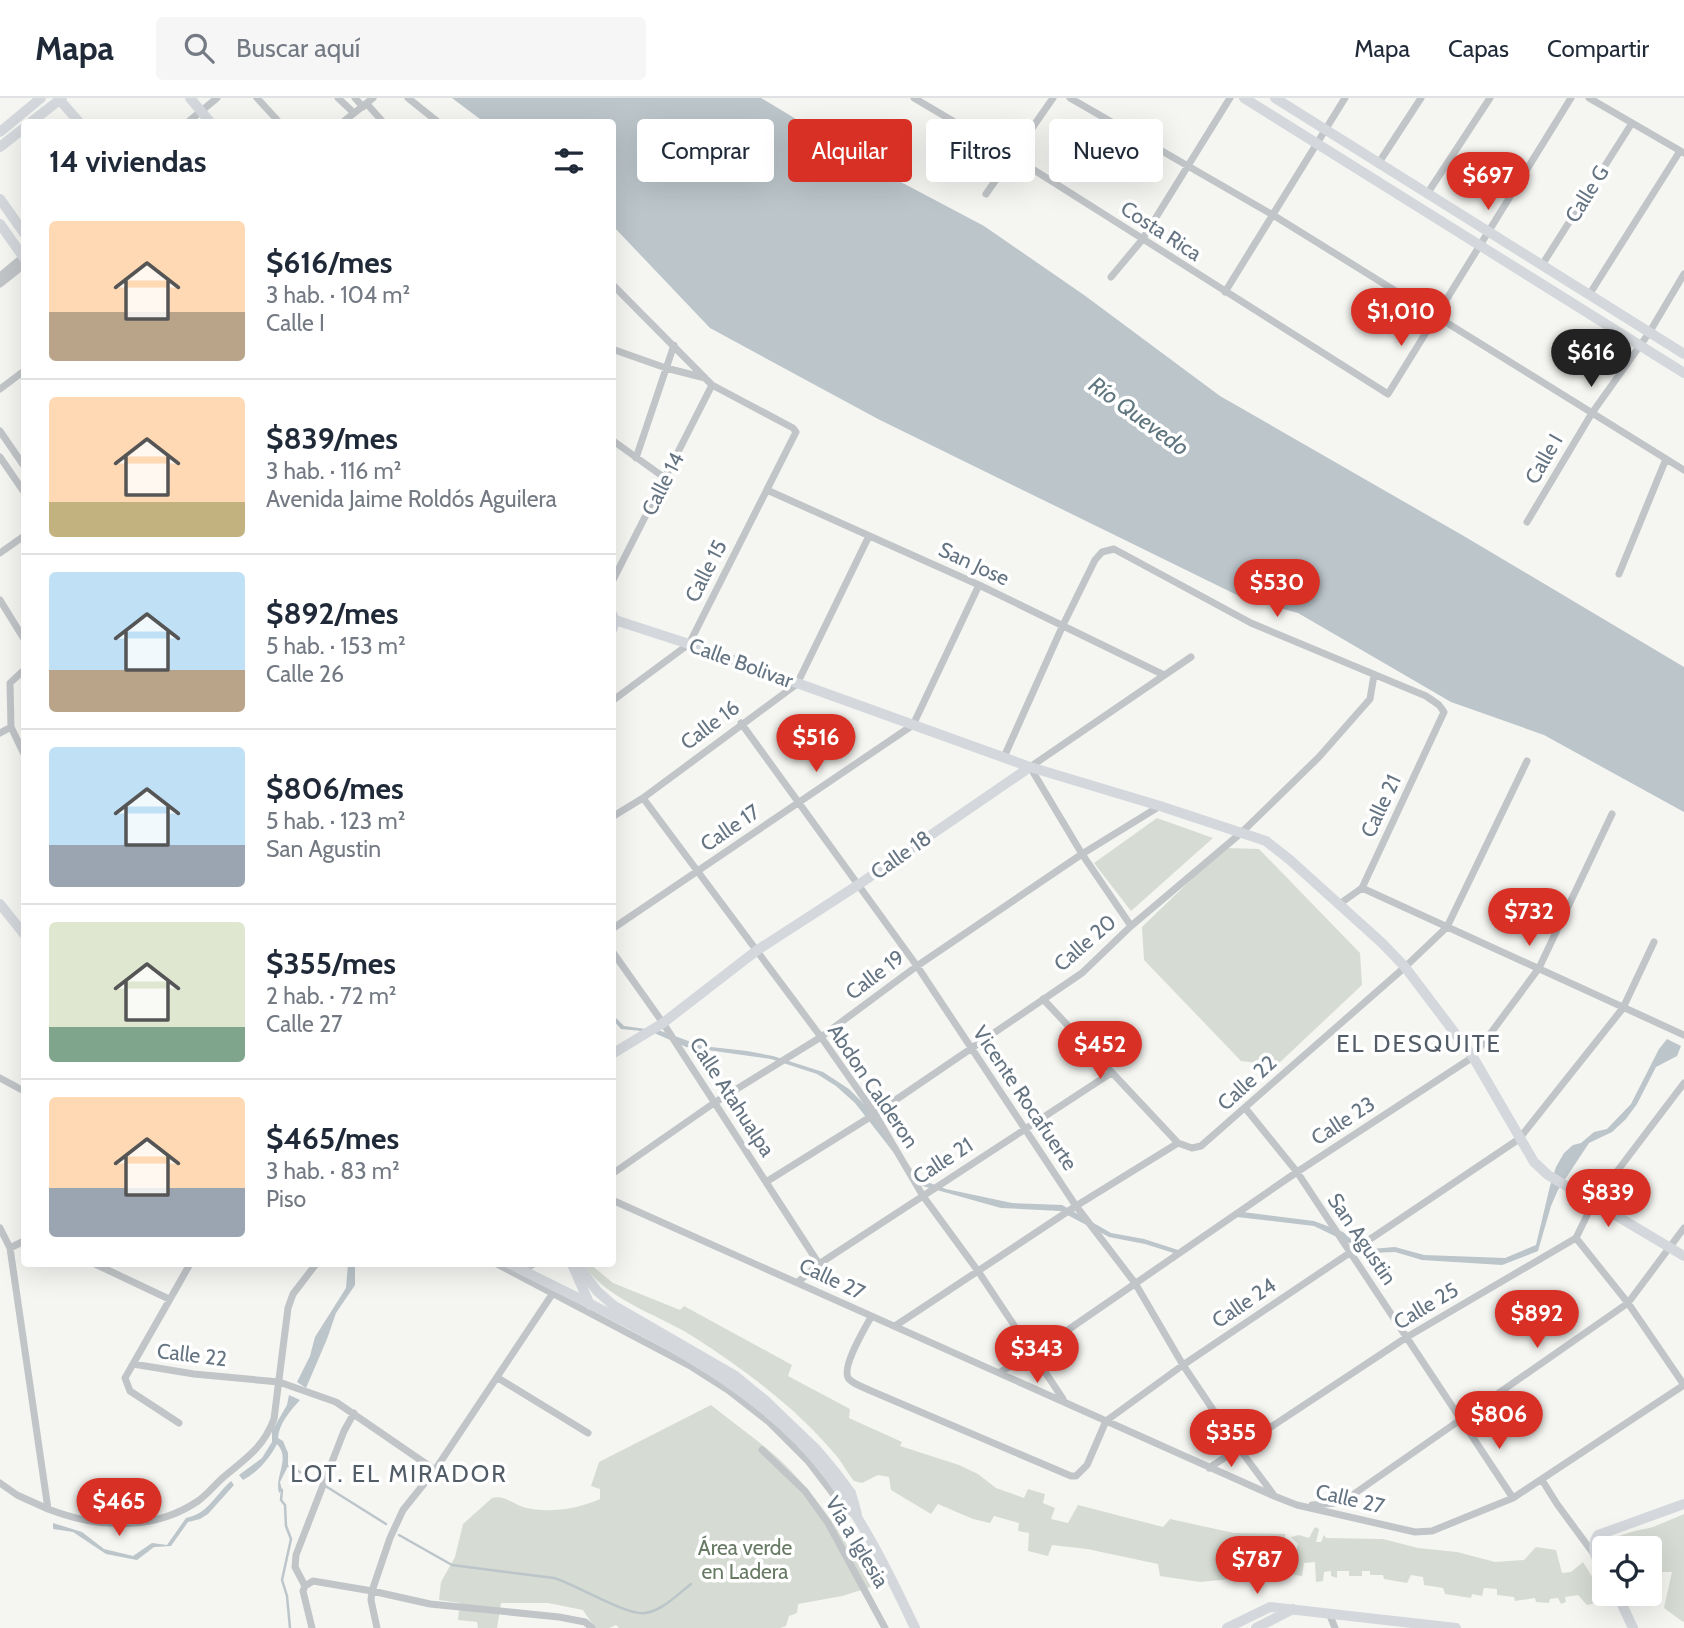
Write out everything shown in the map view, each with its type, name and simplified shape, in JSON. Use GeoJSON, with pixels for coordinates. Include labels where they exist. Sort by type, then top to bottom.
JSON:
{"type":"FeatureCollection","features":[{"type":"Feature","properties":{"kind":"main road"},"geometry":{"type":"LineString","coordinates":[[0,132],[41,98]]}},
{"type":"Feature","properties":{"kind":"main road"},"geometry":{"type":"LineString","coordinates":[[190,98],[207,119]]}},
{"type":"Feature","properties":{"kind":"main road"},"geometry":{"type":"LineString","coordinates":[[1244,98],[1684,373]]}},
{"type":"Feature","properties":{"kind":"main road"},"geometry":{"type":"LineString","coordinates":[[1275,98],[1684,354]]}},
{"type":"Feature","properties":{"kind":"main road"},"geometry":{"type":"LineString","coordinates":[[35,119],[60,99],[77,119]]}},
{"type":"Feature","properties":{"kind":"main road"},"geometry":{"type":"LineString","coordinates":[[0,147],[21,130]]}},
{"type":"Feature","properties":{"kind":"main road"},"geometry":{"type":"LineString","coordinates":[[0,199],[21,229]]}},
{"type":"Feature","properties":{"kind":"main road"},"geometry":{"type":"LineString","coordinates":[[0,224],[21,253]]}},
{"type":"Feature","properties":{"kind":"main road","name":"Calle Bolivar"},"geometry":{"type":"LineString","coordinates":[[616,623],[688,644],[1030,767],[1266,841],[1382,943],[1405,967],[1473,1057],[1534,1163],[1593,1203],[1684,1255]]}},
{"type":"Feature","properties":{"kind":"main road","name":"Calle 18"},"geometry":{"type":"LineString","coordinates":[[616,1052],[663,1023],[756,951],[1030,767]]}},
{"type":"Feature","properties":{"kind":"main road"},"geometry":{"type":"LineString","coordinates":[[0,904],[21,930]]}},
{"type":"Feature","properties":{"kind":"main road"},"geometry":{"type":"LineString","coordinates":[[510,1267],[590,1305],[699,1363],[732,1384],[784,1427],[825,1470],[855,1513],[881,1555],[915,1628]]}},
{"type":"Feature","properties":{"kind":"main road"},"geometry":{"type":"LineString","coordinates":[[575,1267],[590,1305]]}},
{"type":"Feature","properties":{"kind":"main road"},"geometry":{"type":"LineString","coordinates":[[577,1267],[613,1305],[734,1376],[795,1427],[851,1493],[855,1513]]}},
{"type":"Feature","properties":{"kind":"main road"},"geometry":{"type":"LineString","coordinates":[[1598,1536],[1603,1532],[1684,1504]]}},
{"type":"Feature","properties":{"kind":"main road"},"geometry":{"type":"LineString","coordinates":[[1622,1606],[1630,1626]]}},
{"type":"Feature","properties":{"kind":"main road"},"geometry":{"type":"LineString","coordinates":[[1229,1628],[1270,1607],[1449,1628]]}},
{"type":"Feature","properties":{"kind":"main road"},"geometry":{"type":"LineString","coordinates":[[1256,1628],[1293,1609]]}},
{"type":"Feature","properties":{"kind":"street"},"geometry":{"type":"LineString","coordinates":[[192,119],[217,98]]}},
{"type":"Feature","properties":{"kind":"street"},"geometry":{"type":"LineString","coordinates":[[257,98],[276,119]]}},
{"type":"Feature","properties":{"kind":"street"},"geometry":{"type":"LineString","coordinates":[[338,98],[354,113]]}},
{"type":"Feature","properties":{"kind":"street"},"geometry":{"type":"LineString","coordinates":[[355,98],[367,103],[380,119]]}},
{"type":"Feature","properties":{"kind":"street"},"geometry":{"type":"LineString","coordinates":[[408,98],[434,119]]}},
{"type":"Feature","properties":{"kind":"street","name":"Costa Rica"},"geometry":{"type":"LineString","coordinates":[[914,98],[949,119]]}},
{"type":"Feature","properties":{"kind":"street"},"geometry":{"type":"LineString","coordinates":[[1035,124],[1054,98]]}},
{"type":"Feature","properties":{"kind":"street"},"geometry":{"type":"LineString","coordinates":[[1070,98],[1273,215],[1684,470]]}},
{"type":"Feature","properties":{"kind":"street"},"geometry":{"type":"LineString","coordinates":[[1111,277],[1142,240],[1230,98]]}},
{"type":"Feature","properties":{"kind":"street"},"geometry":{"type":"LineString","coordinates":[[1225,292],[1345,98]]}},
{"type":"Feature","properties":{"kind":"street"},"geometry":{"type":"LineString","coordinates":[[1378,164],[1421,98]]}},
{"type":"Feature","properties":{"kind":"street"},"geometry":{"type":"LineString","coordinates":[[1427,194],[1490,98]]}},
{"type":"Feature","properties":{"kind":"street"},"geometry":{"type":"LineString","coordinates":[[1437,316],[1571,98]]}},
{"type":"Feature","properties":{"kind":"street"},"geometry":{"type":"LineString","coordinates":[[1589,98],[1682,152],[1589,295]]}},
{"type":"Feature","properties":{"kind":"street"},"geometry":{"type":"LineString","coordinates":[[347,119],[367,103]]}},
{"type":"Feature","properties":{"kind":"street","name":"Calle G"},"geometry":{"type":"LineString","coordinates":[[1542,265],[1632,123]]}},
{"type":"Feature","properties":{"kind":"street","name":"Costa Rica"},"geometry":{"type":"LineString","coordinates":[[1035,171],[1388,394],[1437,316]]}},
{"type":"Feature","properties":{"kind":"street"},"geometry":{"type":"LineString","coordinates":[[986,194],[994,182]]}},
{"type":"Feature","properties":{"kind":"street"},"geometry":{"type":"LineString","coordinates":[[0,275],[21,259]]}},
{"type":"Feature","properties":{"kind":"street"},"geometry":{"type":"LineString","coordinates":[[0,284],[21,267]]}},
{"type":"Feature","properties":{"kind":"street","name":"Calle I"},"geometry":{"type":"LineString","coordinates":[[1527,522],[1592,413],[1648,333],[1684,274]]}},
{"type":"Feature","properties":{"kind":"street"},"geometry":{"type":"LineString","coordinates":[[616,288],[709,382]]}},
{"type":"Feature","properties":{"kind":"street"},"geometry":{"type":"LineString","coordinates":[[636,457],[674,345]]}},
{"type":"Feature","properties":{"kind":"street"},"geometry":{"type":"LineString","coordinates":[[616,350],[709,382]]}},
{"type":"Feature","properties":{"kind":"street"},"geometry":{"type":"LineString","coordinates":[[0,389],[21,373]]}},
{"type":"Feature","properties":{"kind":"street","name":"Calle 15"},"geometry":{"type":"LineString","coordinates":[[616,698],[688,644],[796,429],[709,382]]}},
{"type":"Feature","properties":{"kind":"street","name":"Calle 14"},"geometry":{"type":"LineString","coordinates":[[616,574],[665,478],[709,382]]}},
{"type":"Feature","properties":{"kind":"street"},"geometry":{"type":"LineString","coordinates":[[0,431],[21,462]]}},
{"type":"Feature","properties":{"kind":"street"},"geometry":{"type":"LineString","coordinates":[[616,443],[665,478]]}},
{"type":"Feature","properties":{"kind":"street"},"geometry":{"type":"LineString","coordinates":[[0,457],[21,488]]}},
{"type":"Feature","properties":{"kind":"street"},"geometry":{"type":"LineString","coordinates":[[1619,574],[1666,459]]}},
{"type":"Feature","properties":{"kind":"street","name":"San Jose"},"geometry":{"type":"LineString","coordinates":[[767,490],[979,584],[1164,675]]}},
{"type":"Feature","properties":{"kind":"street","name":"Calle 16"},"geometry":{"type":"LineString","coordinates":[[616,815],[643,798],[797,684],[869,536]]}},
{"type":"Feature","properties":{"kind":"street"},"geometry":{"type":"LineString","coordinates":[[0,553],[21,538]]}},
{"type":"Feature","properties":{"kind":"street"},"geometry":{"type":"LineString","coordinates":[[1004,757],[1095,561],[1102,552],[1114,549],[1251,623],[1374,675]]}},
{"type":"Feature","properties":{"kind":"street"},"geometry":{"type":"LineString","coordinates":[[913,725],[979,584]]}},
{"type":"Feature","properties":{"kind":"street"},"geometry":{"type":"LineString","coordinates":[[0,600],[21,634]]}},
{"type":"Feature","properties":{"kind":"street","name":"Calle 18"},"geometry":{"type":"LineString","coordinates":[[1030,767],[1191,657]]}},
{"type":"Feature","properties":{"kind":"street"},"geometry":{"type":"LineString","coordinates":[[21,673],[9,685],[11,727],[21,748]]}},
{"type":"Feature","properties":{"kind":"street","name":"Calle 21"},"geometry":{"type":"LineString","coordinates":[[1338,905],[1362,888],[1444,712],[1426,696],[1374,675]]}},
{"type":"Feature","properties":{"kind":"street","name":"Calle 20"},"geometry":{"type":"LineString","coordinates":[[766,1182],[875,1114],[1082,972],[1131,926],[1241,832],[1356,717],[1370,699],[1374,675]]}},
{"type":"Feature","properties":{"kind":"street","name":"Vicente Rocafuerte"},"geometry":{"type":"LineString","coordinates":[[741,723],[917,966],[1076,1206],[1135,1283],[1184,1365],[1274,1496]]}},
{"type":"Feature","properties":{"kind":"street","name":"Calle 17"},"geometry":{"type":"LineString","coordinates":[[616,926],[913,725]]}},
{"type":"Feature","properties":{"kind":"street"},"geometry":{"type":"LineString","coordinates":[[0,733],[11,727]]}},
{"type":"Feature","properties":{"kind":"street","name":"Calle 22"},"geometry":{"type":"LineString","coordinates":[[895,1326],[1076,1206],[1178,1143],[1192,1148],[1201,1146],[1405,967],[1447,927],[1527,761]]}},
{"type":"Feature","properties":{"kind":"street"},"geometry":{"type":"LineString","coordinates":[[1030,767],[1082,855],[1131,926]]}},
{"type":"Feature","properties":{"kind":"street","name":"Abdon Calderon"},"geometry":{"type":"LineString","coordinates":[[643,798],[875,1114],[923,1196],[978,1270],[1064,1401]]}},
{"type":"Feature","properties":{"kind":"street","name":"Calle 19"},"geometry":{"type":"LineString","coordinates":[[616,1171],[714,1102],[821,1037],[917,966],[1160,806]]}},
{"type":"Feature","properties":{"kind":"street","name":"Calle 23"},"geometry":{"type":"LineString","coordinates":[[1000,1372],[1033,1354],[1297,1172],[1473,1057],[1539,968],[1612,814]]}},
{"type":"Feature","properties":{"kind":"street"},"geometry":{"type":"LineString","coordinates":[[1362,888],[1684,1035]]}},
{"type":"Feature","properties":{"kind":"street","name":"Calle 24"},"geometry":{"type":"LineString","coordinates":[[1106,1421],[1184,1365],[1519,1139],[1623,1008],[1654,942]]}},
{"type":"Feature","properties":{"kind":"street","name":"Calle Atahualpa"},"geometry":{"type":"LineString","coordinates":[[616,957],[663,1023],[819,1264]]}},
{"type":"Feature","properties":{"kind":"street"},"geometry":{"type":"LineString","coordinates":[[1043,999],[1178,1143]]}},
{"type":"Feature","properties":{"kind":"street","name":"Calle 21"},"geometry":{"type":"LineString","coordinates":[[798,1282],[819,1264],[1111,1073]]}},
{"type":"Feature","properties":{"kind":"street"},"geometry":{"type":"LineString","coordinates":[[0,1078],[21,1089]]}},
{"type":"Feature","properties":{"kind":"street"},"geometry":{"type":"LineString","coordinates":[[1684,1083],[1593,1203],[1576,1238],[1628,1303],[1684,1385]]}},
{"type":"Feature","properties":{"kind":"street","name":"San Agustin"},"geometry":{"type":"LineString","coordinates":[[1246,1109],[1297,1172],[1513,1498]]}},
{"type":"Feature","properties":{"kind":"street","name":"Calle 27"},"geometry":{"type":"LineString","coordinates":[[616,1202],[1274,1496],[1297,1505],[1423,1532],[1433,1531],[1513,1498],[1684,1385]]}},
{"type":"Feature","properties":{"kind":"street"},"geometry":{"type":"LineString","coordinates":[[0,1228],[10,1248],[48,1509]]}},
{"type":"Feature","properties":{"kind":"street"},"geometry":{"type":"LineString","coordinates":[[1297,1505],[1337,1503],[1351,1496],[1628,1303],[1684,1228]]}},
{"type":"Feature","properties":{"kind":"street","name":"Calle 25"},"geometry":{"type":"LineString","coordinates":[[1209,1468],[1407,1337],[1576,1238]]}},
{"type":"Feature","properties":{"kind":"street"},"geometry":{"type":"LineString","coordinates":[[10,1248],[21,1242]]}},
{"type":"Feature","properties":{"kind":"street"},"geometry":{"type":"LineString","coordinates":[[104,1267],[169,1299]]}},
{"type":"Feature","properties":{"kind":"street","name":"Calle 22"},"geometry":{"type":"LineString","coordinates":[[188,1267],[133,1364],[194,1374],[279,1382],[336,1402],[435,1470]]}},
{"type":"Feature","properties":{"kind":"street"},"geometry":{"type":"LineString","coordinates":[[0,1483],[17,1495],[70,1518],[102,1524],[143,1523],[178,1511],[198,1500],[255,1451],[268,1435],[274,1419],[288,1308],[293,1294],[314,1267]]}},
{"type":"Feature","properties":{"kind":"street"},"geometry":{"type":"LineString","coordinates":[[510,1267],[692,1367],[728,1390],[769,1422],[808,1461],[840,1503],[855,1513]]}},
{"type":"Feature","properties":{"kind":"street"},"geometry":{"type":"LineString","coordinates":[[377,1628],[371,1600],[372,1591],[390,1538],[403,1510],[435,1470],[553,1293]]}},
{"type":"Feature","properties":{"kind":"street"},"geometry":{"type":"LineString","coordinates":[[871,1317],[845,1372],[848,1379],[869,1390],[1070,1476],[1083,1472],[1106,1421]]}},
{"type":"Feature","properties":{"kind":"street"},"geometry":{"type":"LineString","coordinates":[[133,1364],[125,1378],[130,1391],[179,1423]]}},
{"type":"Feature","properties":{"kind":"street"},"geometry":{"type":"LineString","coordinates":[[498,1378],[588,1433]]}},
{"type":"Feature","properties":{"kind":"street"},"geometry":{"type":"LineString","coordinates":[[305,1586],[295,1567],[296,1555],[344,1431],[354,1413]]}},
{"type":"Feature","properties":{"kind":"street","name":"Vía a Iglesia"},"geometry":{"type":"LineString","coordinates":[[762,1450],[805,1491],[824,1516],[846,1552],[885,1628]]}},
{"type":"Feature","properties":{"kind":"street"},"geometry":{"type":"LineString","coordinates":[[1542,1480],[1592,1550]]}},
{"type":"Feature","properties":{"kind":"street"},"geometry":{"type":"LineString","coordinates":[[312,1628],[303,1591],[305,1586],[313,1581],[430,1604],[559,1617],[585,1622],[592,1628]]}},
{"type":"Feature","properties":{"kind":"street"},"geometry":{"type":"LineString","coordinates":[[1329,1614],[1335,1628]]}},
{"type":"Feature","properties":{"kind":"green space"},"geometry":{"type":"Polygon","coordinates":[[[1157,818],[1213,838],[1131,911],[1094,863],[1157,818]]]}},
{"type":"Feature","properties":{"kind":"green space"},"geometry":{"type":"Polygon","coordinates":[[[1224,848],[1259,849],[1360,953],[1362,985],[1277,1065],[1241,1061],[1144,960],[1142,927],[1224,848]]]}},
{"type":"Feature","properties":{"kind":"green space"},"geometry":{"type":"Polygon","coordinates":[[[586,1267],[594,1267],[613,1283],[680,1310],[684,1306],[792,1365],[788,1376],[850,1409],[849,1418],[902,1442],[900,1446],[959,1465],[978,1474],[996,1488],[1024,1498],[1028,1489],[1045,1494],[1043,1503],[1055,1508],[1051,1519],[1068,1523],[1078,1505],[1163,1527],[1170,1519],[1234,1533],[1285,1534],[1285,1544],[1274,1559],[1227,1566],[1230,1579],[1200,1582],[1160,1576],[1158,1564],[1087,1549],[1052,1545],[1048,1556],[1028,1551],[1029,1533],[1018,1531],[1019,1523],[994,1516],[990,1523],[938,1504],[931,1514],[891,1490],[889,1477],[878,1475],[862,1483],[854,1481],[824,1441],[773,1394],[697,1339],[620,1298],[586,1267]]]}},
{"type":"Feature","properties":{"kind":"green space","name":"Área verde en Ladera"},"geometry":{"type":"Polygon","coordinates":[[[711,1405],[771,1452],[793,1473],[819,1503],[852,1552],[871,1587],[842,1596],[798,1604],[797,1613],[789,1616],[786,1626],[780,1628],[619,1628],[616,1625],[595,1628],[583,1610],[548,1603],[501,1603],[497,1628],[478,1628],[477,1622],[458,1620],[460,1603],[439,1600],[441,1582],[455,1557],[463,1524],[492,1498],[504,1498],[523,1507],[542,1510],[572,1508],[600,1499],[600,1489],[591,1486],[599,1462],[711,1405]]]}},
{"type":"Feature","properties":{"kind":"green space"},"geometry":{"type":"Polygon","coordinates":[[[1684,1514],[1683,1622],[1664,1608],[1672,1572],[1662,1572],[1662,1536],[1619,1536],[1653,1527],[1684,1514]]]}},
{"type":"Feature","properties":{"kind":"green space"},"geometry":{"type":"Polygon","coordinates":[[[1315,1527],[1319,1529],[1316,1542],[1321,1542],[1324,1535],[1326,1538],[1383,1539],[1418,1548],[1457,1552],[1495,1562],[1524,1560],[1536,1547],[1556,1550],[1562,1573],[1571,1572],[1583,1562],[1592,1577],[1592,1604],[1587,1605],[1578,1595],[1565,1597],[1566,1602],[1561,1604],[1558,1598],[1550,1599],[1549,1603],[1536,1602],[1535,1598],[1515,1601],[1514,1597],[1497,1595],[1497,1589],[1484,1588],[1482,1596],[1472,1594],[1471,1598],[1445,1594],[1443,1588],[1424,1585],[1423,1577],[1411,1575],[1407,1583],[1384,1579],[1383,1575],[1370,1575],[1370,1571],[1362,1571],[1362,1576],[1349,1576],[1349,1571],[1337,1571],[1337,1578],[1331,1576],[1331,1571],[1324,1572],[1323,1581],[1316,1582],[1315,1562],[1304,1563],[1302,1576],[1290,1574],[1290,1563],[1279,1562],[1287,1548],[1296,1550],[1298,1544],[1291,1537],[1299,1535],[1309,1538],[1315,1527]]]}},
{"type":"Feature","properties":{"kind":"water","name":"Río Quevedo"},"geometry":{"type":"Polygon","coordinates":[[[452,98],[761,98],[796,119],[788,119],[788,182],[901,182],[984,226],[1084,295],[1220,396],[1684,667],[1684,812],[1544,735],[1451,702],[1298,613],[1241,597],[878,419],[710,328],[616,229],[616,119],[480,119],[452,98]]]}},
{"type":"Feature","properties":{"kind":"water"},"geometry":{"type":"Polygon","coordinates":[[[616,1018],[624,1026],[661,1031],[702,1046],[773,1056],[823,1072],[849,1089],[870,1110],[913,1171],[927,1182],[946,1189],[1012,1203],[1062,1205],[1111,1233],[1144,1239],[1178,1250],[1243,1212],[1314,1221],[1343,1232],[1354,1242],[1371,1249],[1395,1247],[1424,1255],[1505,1258],[1536,1245],[1550,1186],[1564,1153],[1594,1132],[1607,1129],[1631,1104],[1659,1049],[1667,1039],[1681,1046],[1677,1056],[1656,1067],[1626,1119],[1612,1132],[1589,1143],[1558,1190],[1538,1251],[1502,1265],[1422,1260],[1395,1252],[1370,1253],[1314,1226],[1237,1217],[1180,1255],[1109,1237],[1060,1211],[1001,1208],[919,1185],[855,1103],[817,1074],[771,1059],[686,1047],[652,1032],[621,1029],[616,1023],[616,1018]]]}},
{"type":"Feature","properties":{"kind":"water"},"geometry":{"type":"Polygon","coordinates":[[[348,1267],[355,1267],[355,1285],[336,1313],[306,1388],[297,1382],[310,1356],[315,1337],[346,1288],[348,1267]]]}},
{"type":"Feature","properties":{"kind":"water"},"geometry":{"type":"Polygon","coordinates":[[[289,1395],[300,1400],[286,1417],[279,1432],[278,1438],[283,1441],[288,1453],[288,1466],[280,1482],[282,1490],[279,1493],[278,1487],[283,1456],[277,1444],[267,1460],[253,1473],[243,1480],[239,1475],[262,1458],[272,1442],[272,1431],[287,1405],[289,1395]]]}},
{"type":"Feature","properties":{"kind":"water"},"geometry":{"type":"Polygon","coordinates":[[[231,1481],[234,1485],[208,1514],[188,1522],[171,1546],[154,1547],[137,1560],[106,1554],[73,1532],[53,1529],[53,1523],[82,1532],[104,1549],[133,1556],[152,1543],[167,1545],[186,1518],[206,1508],[231,1481]]]}},
{"type":"Feature","properties":{"kind":"waterway"},"geometry":{"type":"LineString","coordinates":[[288,1466],[314,1479]]}},
{"type":"Feature","properties":{"kind":"waterway"},"geometry":{"type":"LineString","coordinates":[[327,1487],[386,1524]]}},
{"type":"Feature","properties":{"kind":"waterway"},"geometry":{"type":"LineString","coordinates":[[282,1490],[281,1500],[285,1505],[286,1526],[291,1539],[282,1580],[287,1596],[290,1628]]}},
{"type":"Feature","properties":{"kind":"waterway"},"geometry":{"type":"LineString","coordinates":[[399,1535],[452,1565],[554,1578],[637,1613],[658,1609],[691,1584]]}},
{"type":"Feature","properties":{"kind":"district","name":"EL DESQUITE"},"geometry":{"type":"Point","coordinates":[1419,1044]}},
{"type":"Feature","properties":{"kind":"district","name":"LOT. EL MIRADOR"},"geometry":{"type":"Point","coordinates":[399,1474]}}]}
